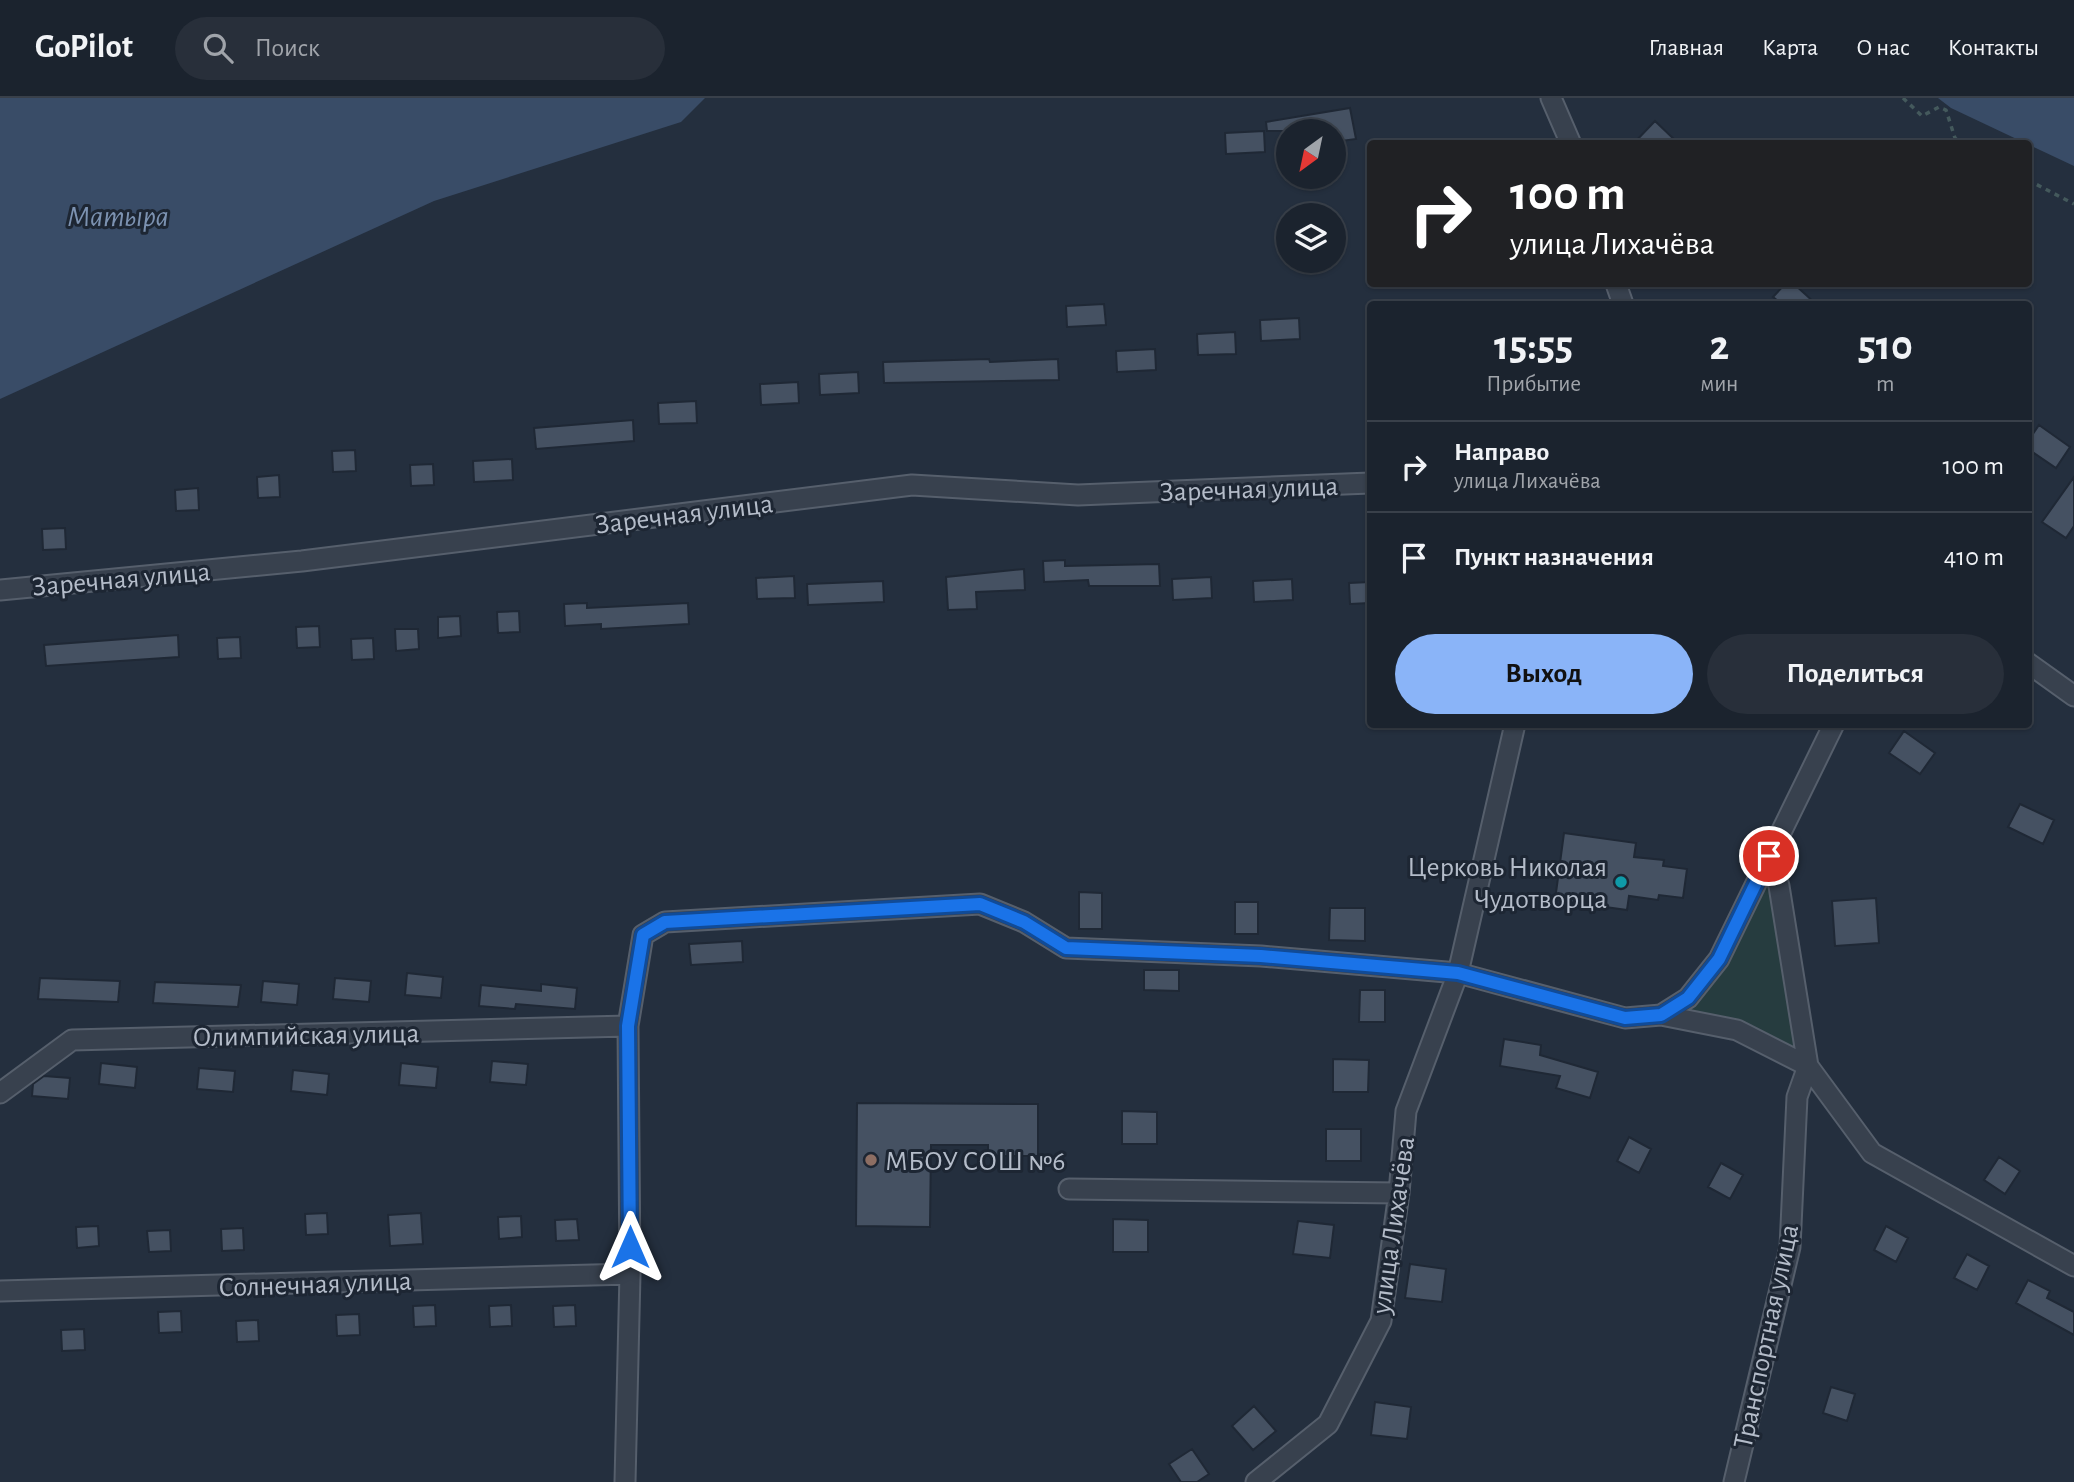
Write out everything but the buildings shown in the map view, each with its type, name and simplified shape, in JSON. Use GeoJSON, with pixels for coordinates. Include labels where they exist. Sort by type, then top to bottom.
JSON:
{"type":"FeatureCollection","features":[{"type":"Feature","properties":{"kind":"street"},"geometry":{"type":"LineString","coordinates":[[1552,98],[1569,140]]}},
{"type":"Feature","properties":{"kind":"street","name":"Заречная улица"},"geometry":{"type":"LineString","coordinates":[[0,590],[302,561],[912,485],[1078,495],[1367,483]]}},
{"type":"Feature","properties":{"kind":"street"},"geometry":{"type":"LineString","coordinates":[[2032,666],[2074,696]]}},
{"type":"Feature","properties":{"kind":"street","name":"улица Лихачёва"},"geometry":{"type":"LineString","coordinates":[[1256,1482],[1328,1424],[1381,1321],[1399,1193],[1406,1111],[1458,973],[1515,728]]}},
{"type":"Feature","properties":{"kind":"street"},"geometry":{"type":"LineString","coordinates":[[625,1482],[630,1274],[628,1026],[643,935],[665,922],[980,904],[1024,922],[1066,948],[1261,956],[1458,973],[1625,1018],[1661,1015],[1688,998],[1719,959],[1832,728]]}},
{"type":"Feature","properties":{"kind":"street","name":"Транспортная улица"},"geometry":{"type":"LineString","coordinates":[[1734,1482],[1790,1247],[1797,1097],[1808,1066],[1779,886],[1769,856]]}},
{"type":"Feature","properties":{"kind":"street","name":"Транспортная улица"},"geometry":{"type":"LineString","coordinates":[[1661,1015],[1737,1030],[1808,1066],[1872,1153],[2074,1266]]}},
{"type":"Feature","properties":{"kind":"street","name":"Олимпийская улица"},"geometry":{"type":"LineString","coordinates":[[0,1093],[72,1040],[628,1026]]}},
{"type":"Feature","properties":{"kind":"street"},"geometry":{"type":"LineString","coordinates":[[1069,1189],[1399,1193]]}},
{"type":"Feature","properties":{"kind":"street","name":"Солнечная улица"},"geometry":{"type":"LineString","coordinates":[[0,1291],[630,1274]]}},
{"type":"Feature","properties":{"kind":"path"},"geometry":{"type":"LineString","coordinates":[[1903,98],[1922,116],[1939,107],[1946,110],[1957,140]]}},
{"type":"Feature","properties":{"kind":"path"},"geometry":{"type":"LineString","coordinates":[[2032,182],[2074,204]]}},
{"type":"Feature","properties":{"kind":"green space"},"geometry":{"type":"Polygon","coordinates":[[[1763,880],[1773,885],[1798,1051],[1760,1030],[1689,1012],[1711,985],[1763,880]]]}},
{"type":"Feature","properties":{"kind":"water","name":"Матыра"},"geometry":{"type":"Polygon","coordinates":[[[0,98],[705,98],[681,122],[434,201],[0,399],[0,98]]]}},
{"type":"Feature","properties":{"kind":"water"},"geometry":{"type":"Polygon","coordinates":[[[1938,98],[2074,98],[2074,166],[2032,146],[2032,140],[2019,140],[1951,108],[1938,98]]]}},
{"type":"Feature","properties":{"kind":"place","name":"Церковь Николая Чудотворца"},"geometry":{"type":"Point","coordinates":[1621,882]}},
{"type":"Feature","properties":{"kind":"place","name":"МБОУ СОШ №6"},"geometry":{"type":"Point","coordinates":[871,1160]}},
{"type":"Feature","properties":{"kind":"route"},"geometry":{"type":"LineString","coordinates":[[630,1247],[628,1026],[643,935],[665,922],[980,904],[1024,922],[1066,948],[1261,956],[1458,973],[1625,1018],[1661,1015],[1688,998],[1719,959],[1769,856]]}}]}
